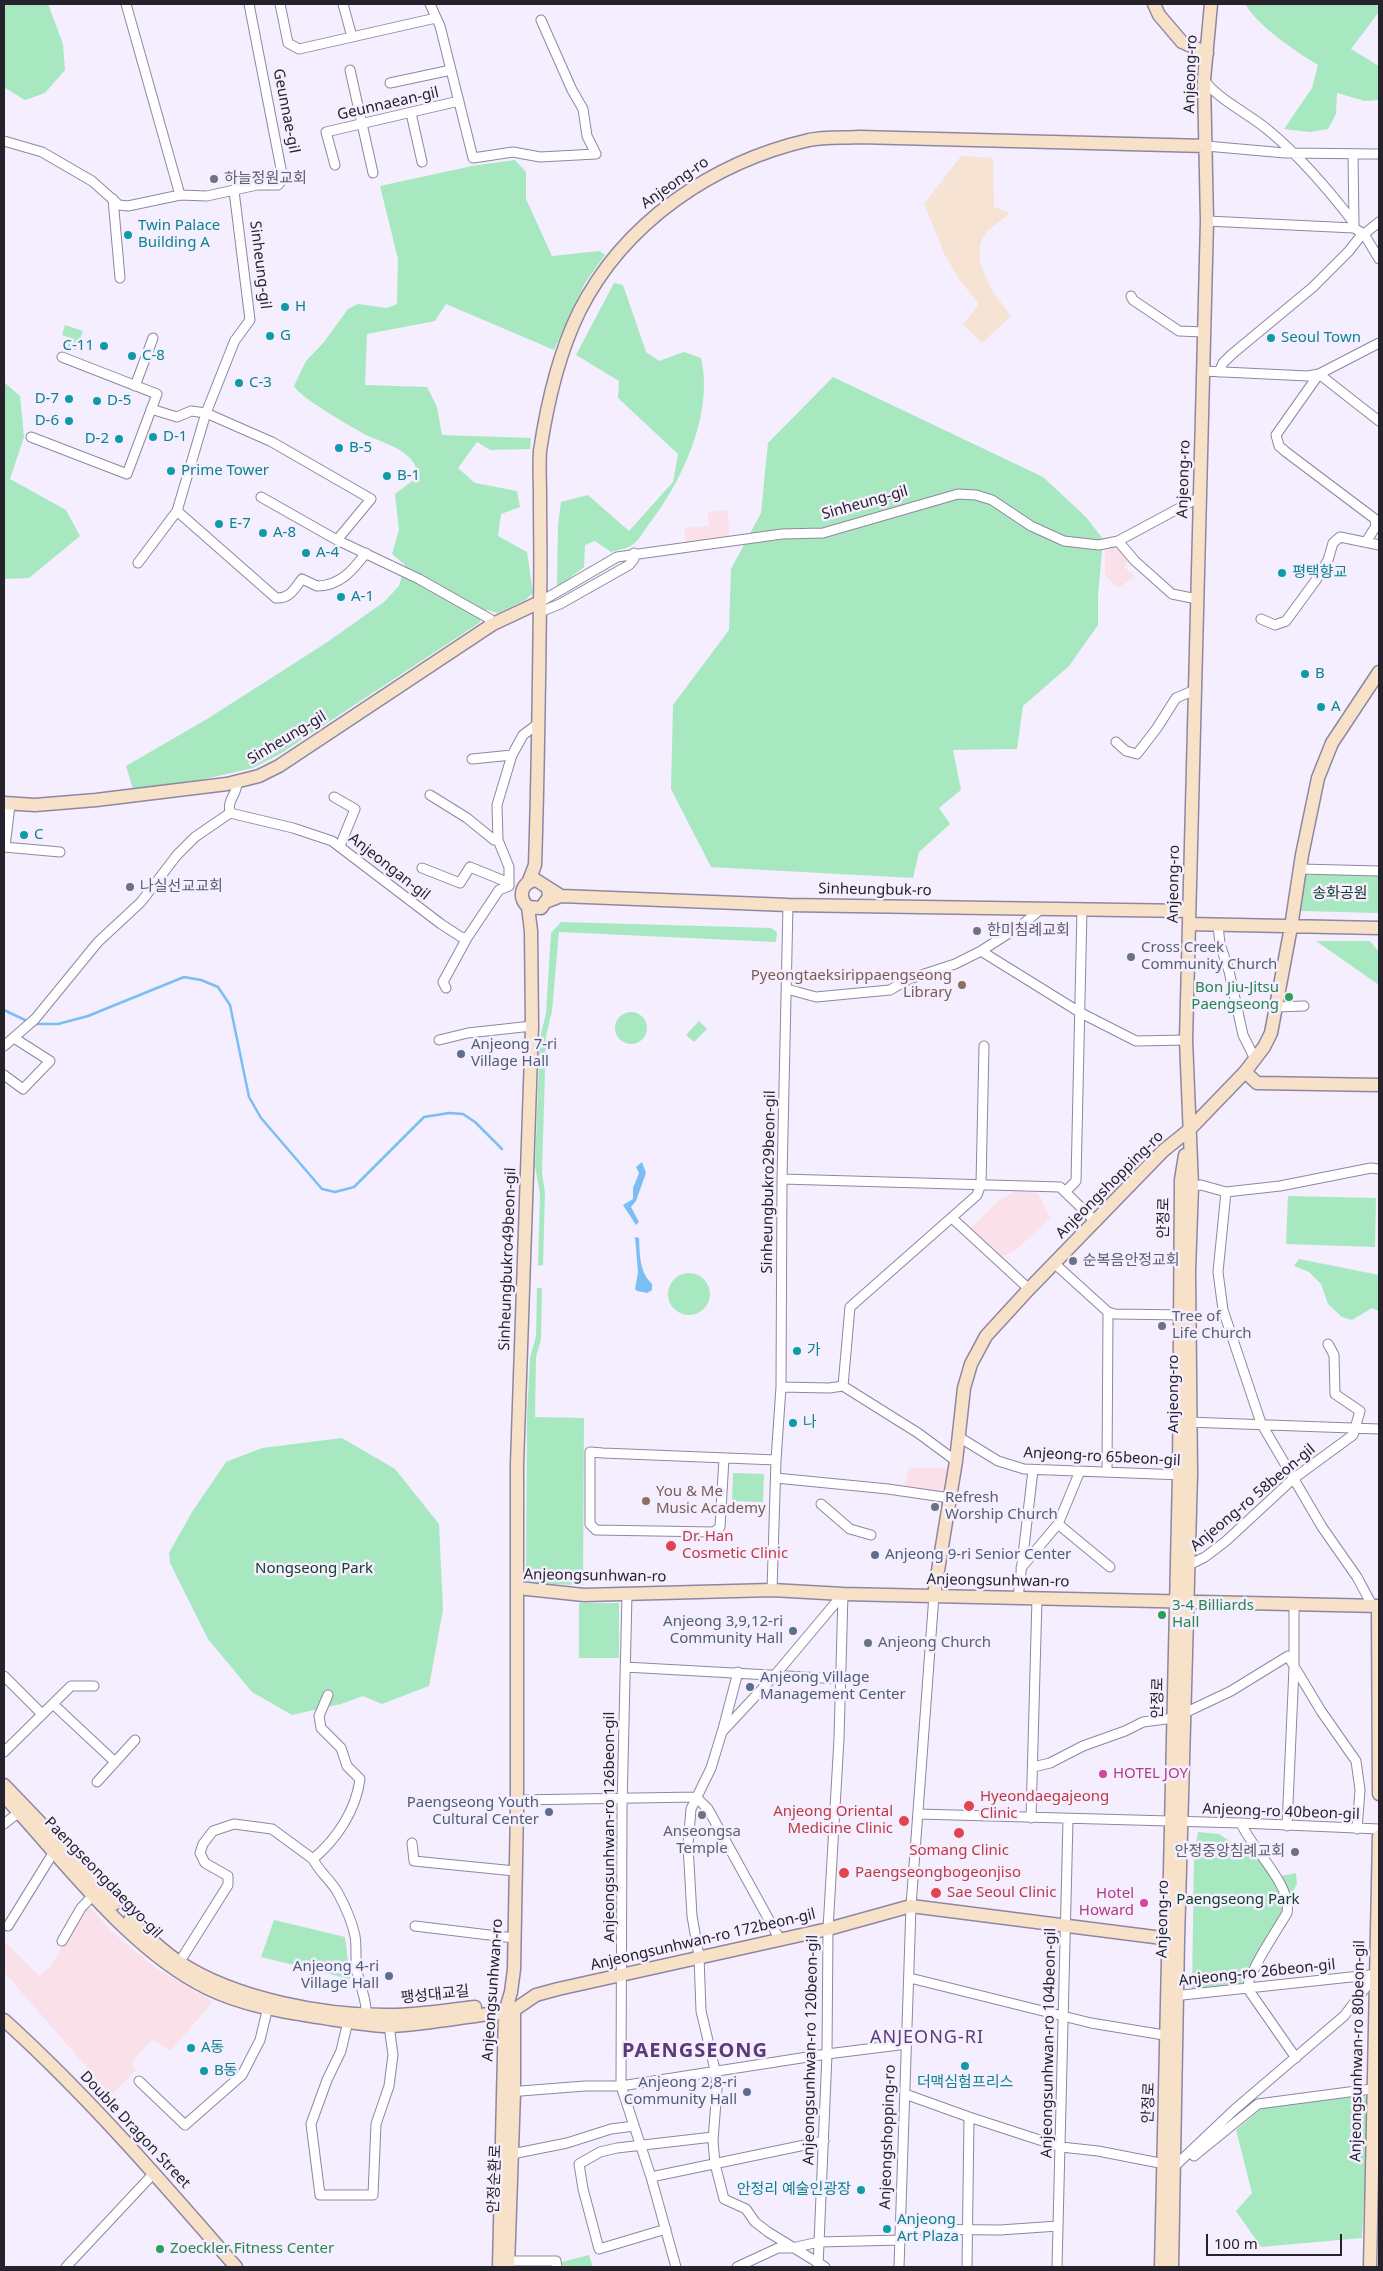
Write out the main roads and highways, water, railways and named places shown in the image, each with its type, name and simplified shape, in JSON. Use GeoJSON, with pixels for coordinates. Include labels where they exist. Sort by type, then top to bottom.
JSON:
{"type":"FeatureCollection","features":[{"type":"Feature","properties":{"kind":"water"},"geometry":{"type":"Polygon","coordinates":[[[642,1162],[646,1173],[636,1201],[631,1207],[639,1222],[636,1225],[623,1205],[633,1199],[633,1188],[639,1173],[636,1167],[642,1162]]]}},
{"type":"Feature","properties":{"kind":"water"},"geometry":{"type":"Polygon","coordinates":[[[635,1237],[639,1238],[642,1268],[652,1284],[652,1290],[647,1293],[635,1289],[638,1272],[635,1237]]]}},
{"type":"Feature","properties":{"kind":"waterway"},"geometry":{"type":"LineString","coordinates":[[35,1024],[58,1024],[88,1016],[184,977],[201,980],[218,987],[230,1005],[249,1097],[261,1118],[322,1189],[335,1192],[354,1187],[424,1117],[449,1113],[463,1114],[475,1122],[502,1149]]}},
{"type":"Feature","properties":{"kind":"waterway"},"geometry":{"type":"LineString","coordinates":[[4,1010],[27,1021]]}},
{"type":"Feature","properties":{"kind":"place","name":"하늘정원교회"},"geometry":{"type":"Point","coordinates":[214,179]}},
{"type":"Feature","properties":{"kind":"place","name":"Twin Palace Building A"},"geometry":{"type":"Point","coordinates":[128,235]}},
{"type":"Feature","properties":{"kind":"place","name":"H"},"geometry":{"type":"Point","coordinates":[285,307]}},
{"type":"Feature","properties":{"kind":"place","name":"G"},"geometry":{"type":"Point","coordinates":[270,336]}},
{"type":"Feature","properties":{"kind":"place","name":"Seoul Town"},"geometry":{"type":"Point","coordinates":[1271,338]}},
{"type":"Feature","properties":{"kind":"place","name":"C-11"},"geometry":{"type":"Point","coordinates":[104,346]}},
{"type":"Feature","properties":{"kind":"place","name":"C-8"},"geometry":{"type":"Point","coordinates":[132,356]}},
{"type":"Feature","properties":{"kind":"place","name":"C-3"},"geometry":{"type":"Point","coordinates":[239,383]}},
{"type":"Feature","properties":{"kind":"place","name":"D-7"},"geometry":{"type":"Point","coordinates":[69,399]}},
{"type":"Feature","properties":{"kind":"place","name":"D-5"},"geometry":{"type":"Point","coordinates":[97,401]}},
{"type":"Feature","properties":{"kind":"place","name":"D-6"},"geometry":{"type":"Point","coordinates":[69,421]}},
{"type":"Feature","properties":{"kind":"place","name":"D-1"},"geometry":{"type":"Point","coordinates":[153,437]}},
{"type":"Feature","properties":{"kind":"place","name":"D-2"},"geometry":{"type":"Point","coordinates":[119,439]}},
{"type":"Feature","properties":{"kind":"place","name":"B-5"},"geometry":{"type":"Point","coordinates":[339,448]}},
{"type":"Feature","properties":{"kind":"place","name":"Prime Tower"},"geometry":{"type":"Point","coordinates":[171,471]}},
{"type":"Feature","properties":{"kind":"place","name":"B-1"},"geometry":{"type":"Point","coordinates":[387,476]}},
{"type":"Feature","properties":{"kind":"place","name":"E-7"},"geometry":{"type":"Point","coordinates":[219,524]}},
{"type":"Feature","properties":{"kind":"place","name":"A-8"},"geometry":{"type":"Point","coordinates":[263,533]}},
{"type":"Feature","properties":{"kind":"place","name":"A-4"},"geometry":{"type":"Point","coordinates":[306,553]}},
{"type":"Feature","properties":{"kind":"place","name":"평택향교"},"geometry":{"type":"Point","coordinates":[1282,573]}},
{"type":"Feature","properties":{"kind":"place","name":"A-1"},"geometry":{"type":"Point","coordinates":[341,597]}},
{"type":"Feature","properties":{"kind":"place","name":"B"},"geometry":{"type":"Point","coordinates":[1305,674]}},
{"type":"Feature","properties":{"kind":"place","name":"A"},"geometry":{"type":"Point","coordinates":[1321,707]}},
{"type":"Feature","properties":{"kind":"place","name":"C"},"geometry":{"type":"Point","coordinates":[24,835]}},
{"type":"Feature","properties":{"kind":"place","name":"나실선교교회"},"geometry":{"type":"Point","coordinates":[130,887]}},
{"type":"Feature","properties":{"kind":"place","name":"한미침례교회"},"geometry":{"type":"Point","coordinates":[977,931]}},
{"type":"Feature","properties":{"kind":"place","name":"Cross Creek Community Church"},"geometry":{"type":"Point","coordinates":[1131,957]}},
{"type":"Feature","properties":{"kind":"place","name":"Pyeongtaeksirippaengseong Library"},"geometry":{"type":"Point","coordinates":[962,985]}},
{"type":"Feature","properties":{"kind":"place","name":"Bon Jiu-Jitsu Paengseong"},"geometry":{"type":"Point","coordinates":[1289,997]}},
{"type":"Feature","properties":{"kind":"place","name":"Anjeong 7-ri Village Hall"},"geometry":{"type":"Point","coordinates":[461,1054]}},
{"type":"Feature","properties":{"kind":"place","name":"순복음안정교회"},"geometry":{"type":"Point","coordinates":[1073,1261]}},
{"type":"Feature","properties":{"kind":"place","name":"Tree of Life Church"},"geometry":{"type":"Point","coordinates":[1162,1326]}},
{"type":"Feature","properties":{"kind":"place","name":"가"},"geometry":{"type":"Point","coordinates":[797,1351]}},
{"type":"Feature","properties":{"kind":"place","name":"나"},"geometry":{"type":"Point","coordinates":[793,1423]}},
{"type":"Feature","properties":{"kind":"place","name":"You & Me Music Academy"},"geometry":{"type":"Point","coordinates":[646,1501]}},
{"type":"Feature","properties":{"kind":"place","name":"Refresh Worship Church"},"geometry":{"type":"Point","coordinates":[935,1507]}},
{"type":"Feature","properties":{"kind":"place","name":"Dr. Han Cosmetic Clinic"},"geometry":{"type":"Point","coordinates":[671,1546]}},
{"type":"Feature","properties":{"kind":"place","name":"Anjeong 9-ri Senior Center"},"geometry":{"type":"Point","coordinates":[875,1555]}},
{"type":"Feature","properties":{"kind":"place","name":"3-4 Billiards Hall"},"geometry":{"type":"Point","coordinates":[1162,1615]}},
{"type":"Feature","properties":{"kind":"place","name":"Anjeong 3,9,12-ri Community Hall"},"geometry":{"type":"Point","coordinates":[793,1631]}},
{"type":"Feature","properties":{"kind":"place","name":"Anjeong Church"},"geometry":{"type":"Point","coordinates":[868,1643]}},
{"type":"Feature","properties":{"kind":"place","name":"Anjeong Village Management Center"},"geometry":{"type":"Point","coordinates":[750,1687]}},
{"type":"Feature","properties":{"kind":"place","name":"HOTEL JOY"},"geometry":{"type":"Point","coordinates":[1103,1774]}},
{"type":"Feature","properties":{"kind":"place","name":"Hyeondaegajeong Clinic"},"geometry":{"type":"Point","coordinates":[969,1806]}},
{"type":"Feature","properties":{"kind":"place","name":"Paengseong Youth Cultural Center"},"geometry":{"type":"Point","coordinates":[549,1812]}},
{"type":"Feature","properties":{"kind":"place","name":"Anseongsa Temple"},"geometry":{"type":"Point","coordinates":[702,1815]}},
{"type":"Feature","properties":{"kind":"place","name":"Anjeong Oriental Medicine Clinic"},"geometry":{"type":"Point","coordinates":[904,1821]}},
{"type":"Feature","properties":{"kind":"place","name":"Somang Clinic"},"geometry":{"type":"Point","coordinates":[959,1833]}},
{"type":"Feature","properties":{"kind":"place","name":"안정중앙침례교회"},"geometry":{"type":"Point","coordinates":[1295,1852]}},
{"type":"Feature","properties":{"kind":"place","name":"Paengseongbogeonjiso"},"geometry":{"type":"Point","coordinates":[844,1873]}},
{"type":"Feature","properties":{"kind":"place","name":"Sae Seoul Clinic"},"geometry":{"type":"Point","coordinates":[936,1893]}},
{"type":"Feature","properties":{"kind":"place","name":"Hotel Howard"},"geometry":{"type":"Point","coordinates":[1144,1903]}},
{"type":"Feature","properties":{"kind":"place","name":"Anjeong 4-ri Village Hall"},"geometry":{"type":"Point","coordinates":[389,1976]}},
{"type":"Feature","properties":{"kind":"place","name":"A동"},"geometry":{"type":"Point","coordinates":[191,2048]}},
{"type":"Feature","properties":{"kind":"place","name":"더맥심험프리스"},"geometry":{"type":"Point","coordinates":[965,2066]}},
{"type":"Feature","properties":{"kind":"place","name":"B동"},"geometry":{"type":"Point","coordinates":[204,2071]}},
{"type":"Feature","properties":{"kind":"place","name":"Anjeong 2,8-ri Community Hall"},"geometry":{"type":"Point","coordinates":[747,2092]}},
{"type":"Feature","properties":{"kind":"place","name":"안정리 예술인광장"},"geometry":{"type":"Point","coordinates":[861,2190]}},
{"type":"Feature","properties":{"kind":"place","name":"Anjeong Art Plaza"},"geometry":{"type":"Point","coordinates":[887,2229]}},
{"type":"Feature","properties":{"kind":"place","name":"Zoeckler Fitness Center"},"geometry":{"type":"Point","coordinates":[160,2249]}},
{"type":"Feature","properties":{"kind":"district","name":"ANJEONG-RI"},"geometry":{"type":"Point","coordinates":[927,2038]}},
{"type":"Feature","properties":{"kind":"district","name":"PAENGSEONG"},"geometry":{"type":"Point","coordinates":[695,2051]}},
{"type":"Feature","properties":{"kind":"park label","name":"송화공원"},"geometry":{"type":"Point","coordinates":[1340,894]}},
{"type":"Feature","properties":{"kind":"park label","name":"Nongseong Park"},"geometry":{"type":"Point","coordinates":[314,1569]}},
{"type":"Feature","properties":{"kind":"park label","name":"Paengseong Park"},"geometry":{"type":"Point","coordinates":[1238,1900]}}]}
